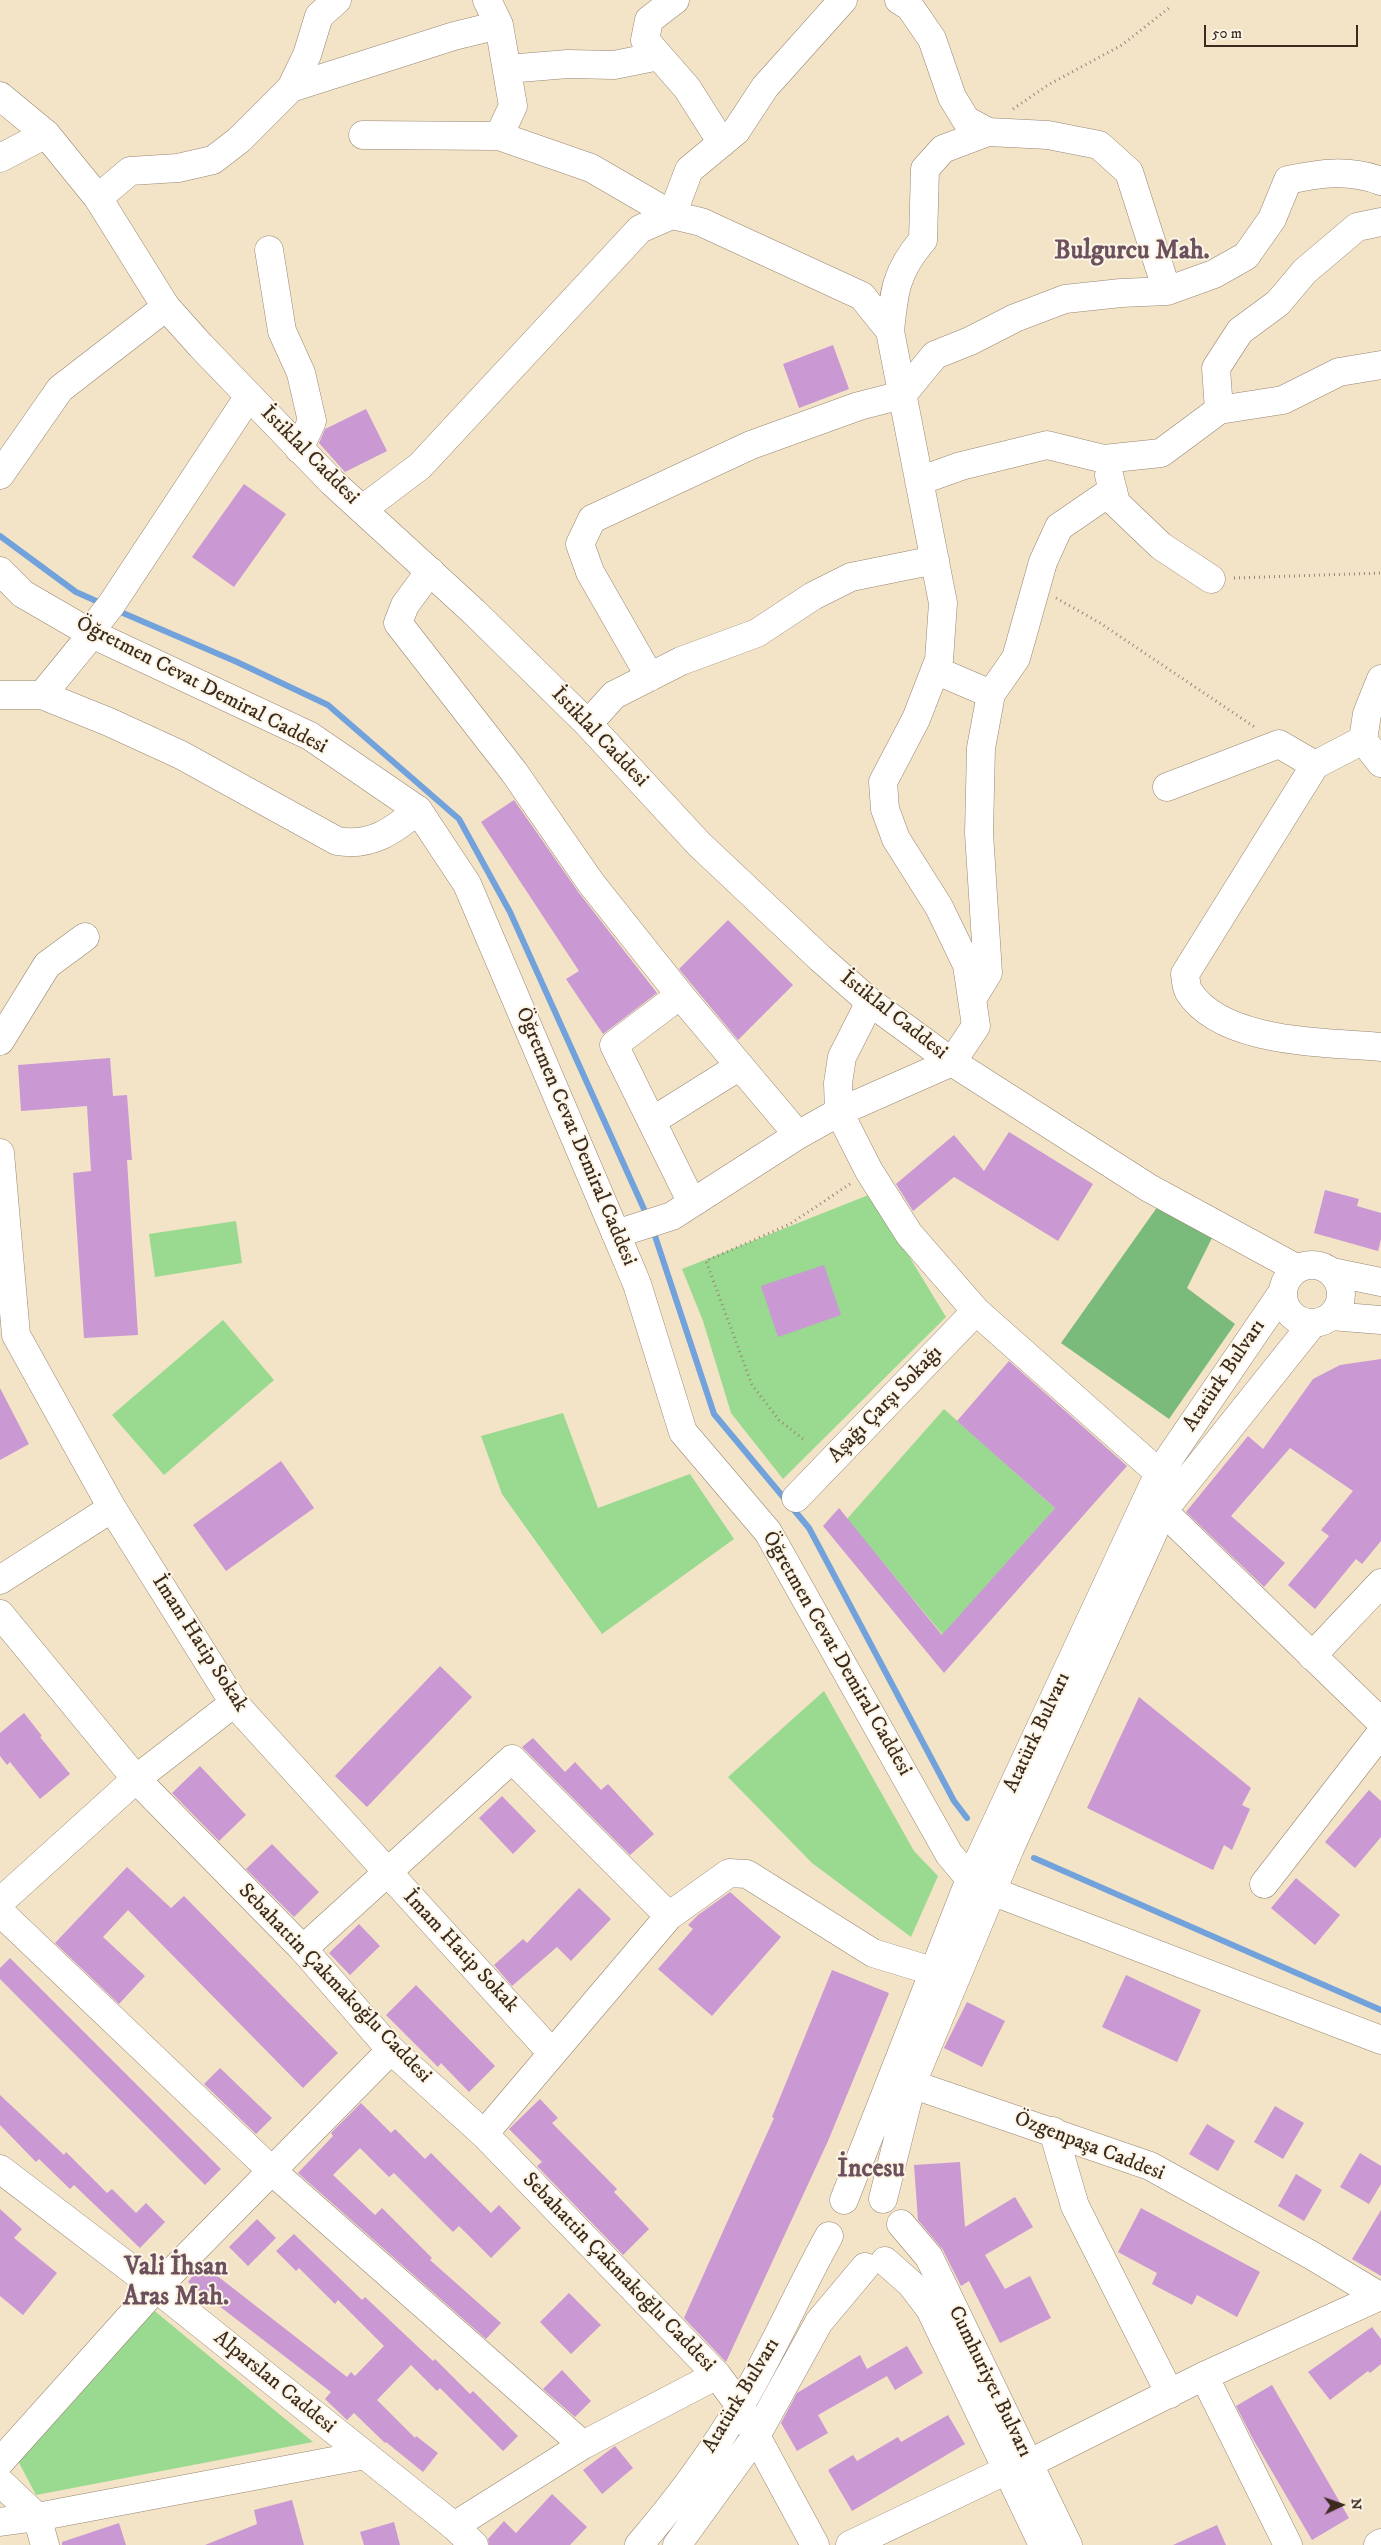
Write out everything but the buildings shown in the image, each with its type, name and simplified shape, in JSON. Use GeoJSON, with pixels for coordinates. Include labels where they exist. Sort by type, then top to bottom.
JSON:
{"type":"FeatureCollection","features":[{"type":"Feature","properties":{"kind":"street"},"geometry":{"type":"LineString","coordinates":[[98,198],[130,172],[178,168],[213,160],[239,140],[292,88],[306,55],[319,16],[337,0]]}},
{"type":"Feature","properties":{"kind":"street"},"geometry":{"type":"LineString","coordinates":[[486,0],[499,25],[513,106],[499,136]]}},
{"type":"Feature","properties":{"kind":"street"},"geometry":{"type":"LineString","coordinates":[[675,0],[649,20],[645,40],[687,88],[722,143]]}},
{"type":"Feature","properties":{"kind":"street"},"geometry":{"type":"LineString","coordinates":[[363,509],[420,466],[640,229],[672,215],[689,170],[736,131],[765,86],[843,0]]}},
{"type":"Feature","properties":{"kind":"street"},"geometry":{"type":"LineString","coordinates":[[899,0],[910,7],[932,40],[952,97],[966,120],[988,132]]}},
{"type":"Feature","properties":{"kind":"street"},"geometry":{"type":"LineString","coordinates":[[292,88],[454,36],[499,25]]}},
{"type":"Feature","properties":{"kind":"street"},"geometry":{"type":"LineString","coordinates":[[506,69],[568,64],[614,65],[659,56]]}},
{"type":"Feature","properties":{"kind":"street","name":"İstiklal Caddesi"},"geometry":{"type":"LineString","coordinates":[[0,96],[46,134],[98,198],[166,307],[249,396],[332,482],[430,571],[588,724],[699,844],[870,1002],[952,1062],[1149,1188],[1296,1268]]}},
{"type":"Feature","properties":{"kind":"street"},"geometry":{"type":"LineString","coordinates":[[626,1231],[682,1210],[798,1135],[839,1112],[952,1062],[976,1026],[968,965],[940,906],[896,839],[884,809],[883,782],[916,719],[939,660],[943,603],[890,331],[894,289],[908,258],[923,240],[925,169],[943,149],[988,132],[1048,135],[1099,144],[1129,172],[1167,291]]}},
{"type":"Feature","properties":{"kind":"street"},"geometry":{"type":"LineString","coordinates":[[0,158],[46,134]]}},
{"type":"Feature","properties":{"kind":"street"},"geometry":{"type":"LineString","coordinates":[[363,135],[499,136],[591,168],[672,215],[701,222],[862,296],[890,331]]}},
{"type":"Feature","properties":{"kind":"street"},"geometry":{"type":"LineString","coordinates":[[650,677],[590,572],[580,544],[592,519],[752,445],[859,406],[902,396],[935,356],[1015,318],[1065,299],[1121,293],[1167,291],[1214,274],[1246,256],[1272,219],[1288,180],[1326,172],[1366,176],[1381,181]]}},
{"type":"Feature","properties":{"kind":"street"},"geometry":{"type":"LineString","coordinates":[[1219,410],[1216,368],[1240,332],[1278,303],[1305,271],[1357,227],[1381,222]]}},
{"type":"Feature","properties":{"kind":"street"},"geometry":{"type":"LineString","coordinates":[[269,250],[282,331],[301,373],[312,421],[300,449]]}},
{"type":"Feature","properties":{"kind":"street"},"geometry":{"type":"LineString","coordinates":[[0,475],[60,389],[166,307]]}},
{"type":"Feature","properties":{"kind":"street"},"geometry":{"type":"LineString","coordinates":[[919,481],[961,466],[1047,445],[1104,459],[1161,453],[1219,410],[1282,400],[1339,372],[1381,365]]}},
{"type":"Feature","properties":{"kind":"street"},"geometry":{"type":"LineString","coordinates":[[42,695],[100,621],[249,396]]}},
{"type":"Feature","properties":{"kind":"street"},"geometry":{"type":"LineString","coordinates":[[1104,459],[1116,503],[1161,546],[1211,578]]}},
{"type":"Feature","properties":{"kind":"street"},"geometry":{"type":"LineString","coordinates":[[972,999],[988,972],[984,936],[985,895],[979,834],[981,748],[991,694],[1016,658],[1037,589],[1043,562],[1060,527],[1113,490]]}},
{"type":"Feature","properties":{"kind":"street"},"geometry":{"type":"LineString","coordinates":[[588,724],[614,695],[681,661],[757,632],[813,596],[851,577],[935,560]]}},
{"type":"Feature","properties":{"kind":"street"},"geometry":{"type":"LineString","coordinates":[[430,571],[405,605],[398,623],[514,772],[591,883],[680,994],[798,1135]]}},
{"type":"Feature","properties":{"kind":"street","name":"Öğretmen Cevat Demiral Caddesi"},"geometry":{"type":"LineString","coordinates":[[0,572],[23,594],[100,621],[310,736],[418,810],[467,884],[626,1231],[637,1284],[683,1432],[768,1532],[949,1854],[970,1879]]}},
{"type":"Feature","properties":{"kind":"street"},"geometry":{"type":"LineString","coordinates":[[935,670],[991,694]]}},
{"type":"Feature","properties":{"kind":"street"},"geometry":{"type":"LineString","coordinates":[[1381,679],[1367,714],[1363,740],[1381,763]]}},
{"type":"Feature","properties":{"kind":"street"},"geometry":{"type":"LineString","coordinates":[[0,696],[42,695],[181,755],[337,841],[363,843],[378,838],[394,830],[418,810]]}},
{"type":"Feature","properties":{"kind":"street"},"geometry":{"type":"LineString","coordinates":[[1363,740],[1315,765],[1185,974],[1188,991],[1211,1016],[1277,1039],[1381,1046]]}},
{"type":"Feature","properties":{"kind":"street"},"geometry":{"type":"LineString","coordinates":[[1167,787],[1279,744],[1315,765]]}},
{"type":"Feature","properties":{"kind":"street"},"geometry":{"type":"LineString","coordinates":[[0,1041],[47,965],[85,937]]}},
{"type":"Feature","properties":{"kind":"street"},"geometry":{"type":"LineString","coordinates":[[680,994],[614,1045],[652,1121],[682,1210]]}},
{"type":"Feature","properties":{"kind":"street"},"geometry":{"type":"LineString","coordinates":[[870,1002],[842,1057],[838,1083],[839,1112],[869,1171],[908,1234],[976,1311],[1166,1491],[1312,1656],[1381,1722]]}},
{"type":"Feature","properties":{"kind":"street"},"geometry":{"type":"LineString","coordinates":[[652,1121],[740,1066]]}},
{"type":"Feature","properties":{"kind":"street","name":"İmam Hatip Sokak"},"geometry":{"type":"LineString","coordinates":[[0,1153],[8,1335],[112,1508],[234,1703],[387,1874],[552,2052]]}},
{"type":"Feature","properties":{"kind":"street"},"geometry":{"type":"LineString","coordinates":[[1296,1268],[1315,1264],[1332,1272],[1381,1282]]}},
{"type":"Feature","properties":{"kind":"street","name":"Atatürk Bulvarı"},"geometry":{"type":"LineString","coordinates":[[883,2199],[902,2080],[932,1971],[970,1879],[1166,1491],[1282,1293],[1284,1283],[1296,1268]]}},
{"type":"Feature","properties":{"kind":"street","name":"Atatürk Bulvarı"},"geometry":{"type":"LineString","coordinates":[[844,2200],[855,2167],[902,2080],[963,1959],[994,1892],[1010,1848],[1166,1491],[1322,1320],[1338,1309],[1341,1290],[1332,1272]]}},
{"type":"Feature","properties":{"kind":"street","name":"Atatürk Bulvarı"},"geometry":{"type":"LineString","coordinates":[[1282,1293],[1288,1311],[1295,1318],[1303,1322],[1322,1320],[1381,1320]]}},
{"type":"Feature","properties":{"kind":"street","name":"Aşağı Çarşı Sokağı"},"geometry":{"type":"LineString","coordinates":[[796,1498],[976,1311]]}},
{"type":"Feature","properties":{"kind":"street"},"geometry":{"type":"LineString","coordinates":[[0,1580],[112,1508]]}},
{"type":"Feature","properties":{"kind":"street"},"geometry":{"type":"LineString","coordinates":[[1312,1656],[1381,1583]]}},
{"type":"Feature","properties":{"kind":"street","name":"Sebahattin Çakmakoğlu Caddesi"},"geometry":{"type":"LineString","coordinates":[[0,1614],[136,1779],[303,1949],[391,2050],[484,2134],[717,2375],[740,2406],[815,2545]]}},
{"type":"Feature","properties":{"kind":"street"},"geometry":{"type":"LineString","coordinates":[[0,1902],[136,1779],[234,1703]]}},
{"type":"Feature","properties":{"kind":"street"},"geometry":{"type":"LineString","coordinates":[[1264,1884],[1381,1733]]}},
{"type":"Feature","properties":{"kind":"street"},"geometry":{"type":"LineString","coordinates":[[303,1949],[512,1759],[669,1916]]}},
{"type":"Feature","properties":{"kind":"street"},"geometry":{"type":"LineString","coordinates":[[484,2134],[669,1916],[729,1873],[747,1874],[873,1953],[932,1971]]}},
{"type":"Feature","properties":{"kind":"street"},"geometry":{"type":"LineString","coordinates":[[994,1892],[1381,2040]]}},
{"type":"Feature","properties":{"kind":"street"},"geometry":{"type":"LineString","coordinates":[[0,1912],[272,2171],[583,2445]]}},
{"type":"Feature","properties":{"kind":"street"},"geometry":{"type":"LineString","coordinates":[[0,2462],[156,2288],[391,2050]]}},
{"type":"Feature","properties":{"kind":"street","name":"Özgenpaşa Caddesi"},"geometry":{"type":"LineString","coordinates":[[902,2080],[1150,2166],[1381,2296]]}},
{"type":"Feature","properties":{"kind":"street"},"geometry":{"type":"LineString","coordinates":[[1053,2131],[1076,2206],[1170,2394]]}},
{"type":"Feature","properties":{"kind":"street","name":"Alparslan Caddesi"},"geometry":{"type":"LineString","coordinates":[[0,2169],[156,2288],[454,2526],[474,2545]]}},
{"type":"Feature","properties":{"kind":"street"},"geometry":{"type":"LineString","coordinates":[[864,2194],[883,2199],[894,2210],[901,2224],[898,2245],[875,2264],[855,2266],[842,2258],[832,2246],[829,2236],[831,2216],[844,2200],[864,2194]]}},
{"type":"Feature","properties":{"kind":"street","name":"Cumhuriyet Bulvarı"},"geometry":{"type":"LineString","coordinates":[[901,2224],[929,2257],[1018,2467],[1042,2545]]}},
{"type":"Feature","properties":{"kind":"street","name":"Atatürk Bulvarı"},"geometry":{"type":"LineString","coordinates":[[638,2545],[668,2510],[740,2406],[780,2334],[806,2276],[829,2236]]}},
{"type":"Feature","properties":{"kind":"street","name":"Atatürk Bulvarı"},"geometry":{"type":"LineString","coordinates":[[677,2545],[756,2436],[819,2322],[875,2264]]}},
{"type":"Feature","properties":{"kind":"street","name":"Cumhuriyet Bulvarı"},"geometry":{"type":"LineString","coordinates":[[875,2264],[911,2284],[930,2308],[1018,2467],[1068,2545]]}},
{"type":"Feature","properties":{"kind":"street"},"geometry":{"type":"LineString","coordinates":[[850,2545],[1018,2467],[1204,2376],[1381,2296]]}},
{"type":"Feature","properties":{"kind":"street"},"geometry":{"type":"LineString","coordinates":[[454,2526],[583,2445],[717,2375]]}},
{"type":"Feature","properties":{"kind":"street"},"geometry":{"type":"LineString","coordinates":[[1204,2376],[1288,2545]]}},
{"type":"Feature","properties":{"kind":"street"},"geometry":{"type":"LineString","coordinates":[[0,2522],[37,2517],[365,2455]]}},
{"type":"Feature","properties":{"kind":"street"},"geometry":{"type":"LineString","coordinates":[[0,2482],[37,2517],[45,2545]]}},
{"type":"Feature","properties":{"kind":"path"},"geometry":{"type":"LineString","coordinates":[[988,132],[1020,102],[1122,45],[1169,8]]}},
{"type":"Feature","properties":{"kind":"path"},"geometry":{"type":"LineString","coordinates":[[1211,578],[1381,573]]}},
{"type":"Feature","properties":{"kind":"path"},"geometry":{"type":"LineString","coordinates":[[1037,589],[1100,623],[1229,711]]}},
{"type":"Feature","properties":{"kind":"path"},"geometry":{"type":"LineString","coordinates":[[802,1439],[779,1420],[752,1385],[706,1261],[790,1224],[869,1171]]}},
{"type":"Feature","properties":{"kind":"green space"},"geometry":{"type":"Polygon","coordinates":[[[871,1194],[946,1317],[783,1479],[731,1413],[703,1321],[682,1269],[871,1194]]]}},
{"type":"Feature","properties":{"kind":"green space"},"geometry":{"type":"Polygon","coordinates":[[[1158,1206],[1212,1238],[1187,1288],[1235,1324],[1169,1419],[1061,1343],[1158,1206]]]}},
{"type":"Feature","properties":{"kind":"green space"},"geometry":{"type":"Polygon","coordinates":[[[236,1221],[242,1263],[155,1277],[149,1234],[236,1221]]]}},
{"type":"Feature","properties":{"kind":"green space"},"geometry":{"type":"Polygon","coordinates":[[[223,1320],[274,1380],[164,1475],[112,1415],[223,1320]]]}},
{"type":"Feature","properties":{"kind":"green space"},"geometry":{"type":"Polygon","coordinates":[[[944,1409],[1055,1508],[943,1635],[847,1519],[944,1409]]]}},
{"type":"Feature","properties":{"kind":"green space"},"geometry":{"type":"Polygon","coordinates":[[[563,1413],[598,1508],[690,1474],[734,1539],[602,1634],[502,1494],[481,1436],[563,1413]]]}},
{"type":"Feature","properties":{"kind":"green space"},"geometry":{"type":"Polygon","coordinates":[[[824,1691],[914,1851],[938,1876],[911,1937],[812,1863],[728,1777],[824,1691]]]}},
{"type":"Feature","properties":{"kind":"green space"},"geometry":{"type":"Polygon","coordinates":[[[151,2308],[313,2442],[36,2495],[17,2459],[151,2308]]]}},
{"type":"Feature","properties":{"kind":"waterway"},"geometry":{"type":"LineString","coordinates":[[0,536],[76,592],[103,604]]}},
{"type":"Feature","properties":{"kind":"waterway"},"geometry":{"type":"LineString","coordinates":[[116,610],[237,662],[328,705],[459,819],[510,912],[648,1218]]}},
{"type":"Feature","properties":{"kind":"waterway"},"geometry":{"type":"LineString","coordinates":[[653,1230],[714,1414],[809,1528],[954,1801],[967,1818]]}},
{"type":"Feature","properties":{"kind":"waterway"},"geometry":{"type":"LineString","coordinates":[[1034,1858],[1381,2010]]}},
{"type":"Feature","properties":{"kind":"district","name":"Bulgurcu Mah."},"geometry":{"type":"Point","coordinates":[1132,253]}},
{"type":"Feature","properties":{"kind":"district","name":"İncesu"},"geometry":{"type":"Point","coordinates":[871,2171]}},
{"type":"Feature","properties":{"kind":"district","name":"Vali İhsan Aras Mah."},"geometry":{"type":"Point","coordinates":[176,2284]}}]}
